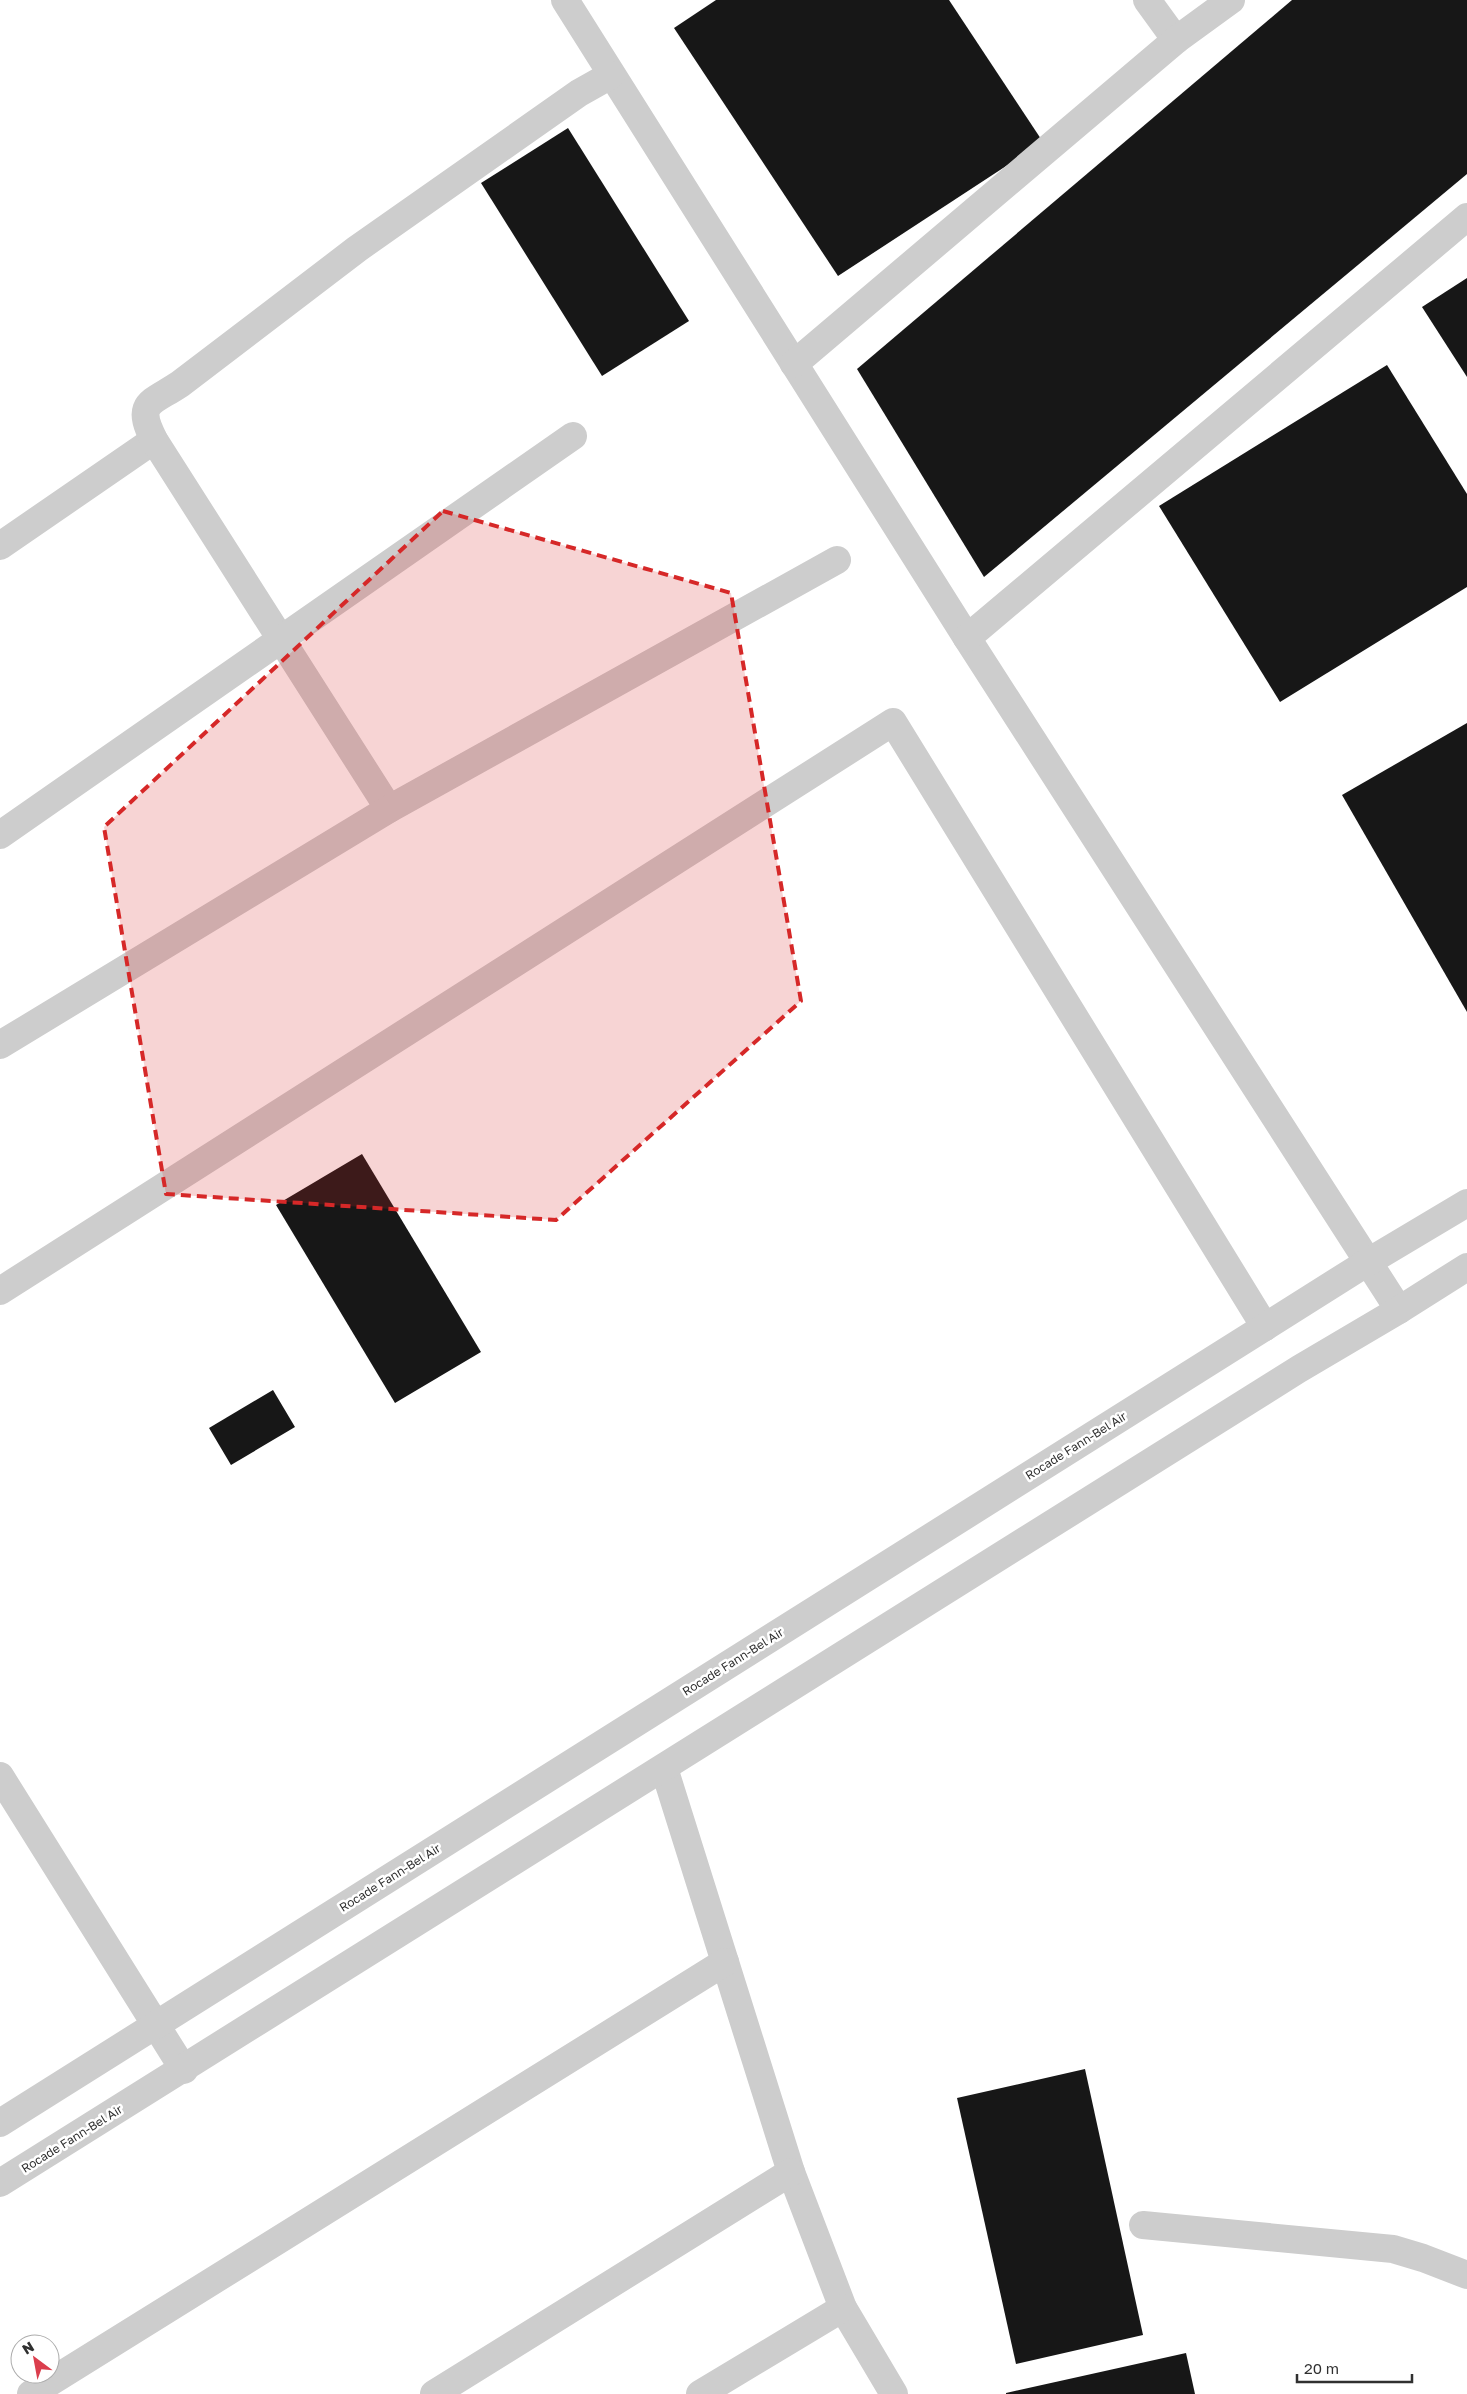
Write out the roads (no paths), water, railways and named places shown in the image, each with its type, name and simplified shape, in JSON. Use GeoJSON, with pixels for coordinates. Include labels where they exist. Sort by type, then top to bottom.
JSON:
{"type":"FeatureCollection","features":[{"type":"Feature","properties":{"kind":"street"},"geometry":{"type":"LineString","coordinates":[[565,0],[967,638],[1399,1310]]}},
{"type":"Feature","properties":{"kind":"street"},"geometry":{"type":"LineString","coordinates":[[1148,0],[1176,40]]}},
{"type":"Feature","properties":{"kind":"street"},"geometry":{"type":"LineString","coordinates":[[794,364],[1176,40],[1231,0]]}},
{"type":"Feature","properties":{"kind":"street"},"geometry":{"type":"LineString","coordinates":[[389,810],[154,440],[144,420],[144,412],[149,404],[180,384],[365,243],[578,93],[612,74]]}},
{"type":"Feature","properties":{"kind":"street"},"geometry":{"type":"LineString","coordinates":[[967,638],[1467,217]]}},
{"type":"Feature","properties":{"kind":"street"},"geometry":{"type":"LineString","coordinates":[[0,835],[573,436]]}},
{"type":"Feature","properties":{"kind":"street"},"geometry":{"type":"LineString","coordinates":[[0,546],[154,440]]}},
{"type":"Feature","properties":{"kind":"street"},"geometry":{"type":"LineString","coordinates":[[0,1045],[389,810],[837,560]]}},
{"type":"Feature","properties":{"kind":"street"},"geometry":{"type":"LineString","coordinates":[[0,1291],[893,722],[1265,1327]]}},
{"type":"Feature","properties":{"kind":"street","name":"Rocade Fann-Bel Air"},"geometry":{"type":"LineString","coordinates":[[0,2123],[1368,1262],[1467,1203]]}},
{"type":"Feature","properties":{"kind":"street","name":"Rocade Fann-Bel Air"},"geometry":{"type":"LineString","coordinates":[[0,2184],[1299,1369],[1467,1267]]}},
{"type":"Feature","properties":{"kind":"street"},"geometry":{"type":"LineString","coordinates":[[664,1768],[791,2172],[842,2308],[894,2394]]}},
{"type":"Feature","properties":{"kind":"street"},"geometry":{"type":"LineString","coordinates":[[0,1776],[184,2070]]}},
{"type":"Feature","properties":{"kind":"street"},"geometry":{"type":"LineString","coordinates":[[30,2394],[725,1962]]}},
{"type":"Feature","properties":{"kind":"street"},"geometry":{"type":"LineString","coordinates":[[434,2394],[791,2172]]}},
{"type":"Feature","properties":{"kind":"street"},"geometry":{"type":"LineString","coordinates":[[1143,2224],[1393,2249],[1467,2275]]}},
{"type":"Feature","properties":{"kind":"street"},"geometry":{"type":"LineString","coordinates":[[700,2394],[842,2308]]}}]}
